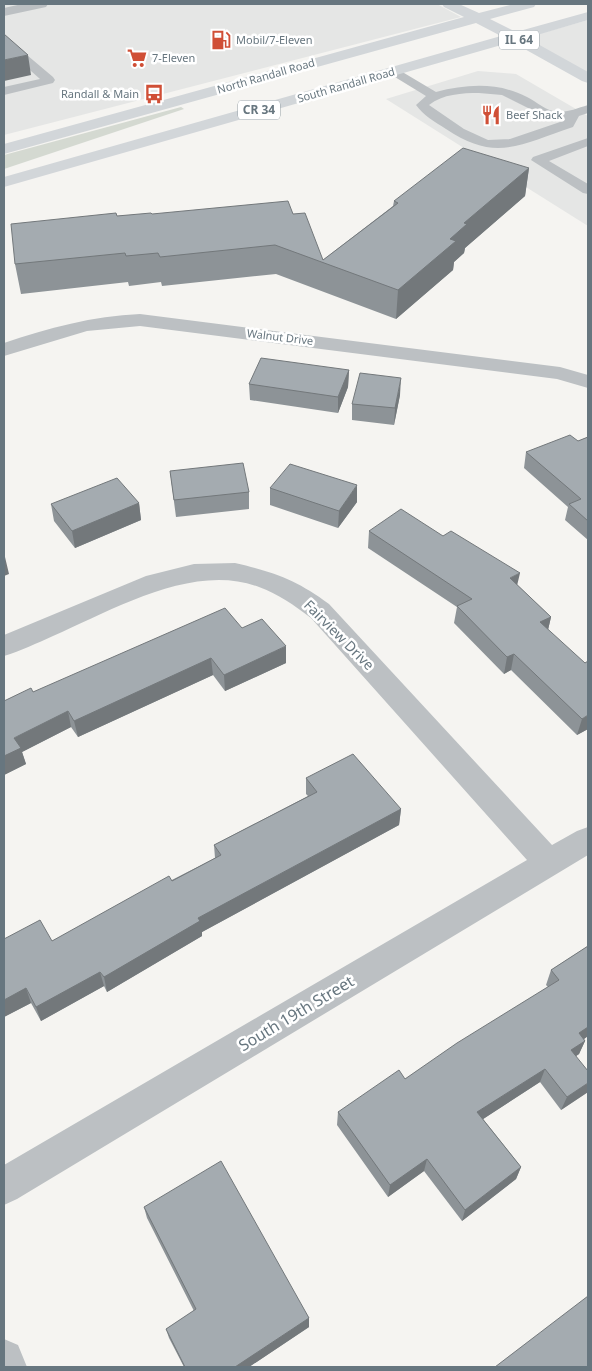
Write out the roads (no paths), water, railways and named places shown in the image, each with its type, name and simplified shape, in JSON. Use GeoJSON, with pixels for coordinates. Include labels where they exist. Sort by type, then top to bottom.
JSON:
{"type":"FeatureCollection","features":[{"type":"Feature","properties":{"kind":"main road","name":"IL 64"},"geometry":{"type":"LineString","coordinates":[[449,4],[477,17],[588,78]]}},
{"type":"Feature","properties":{"kind":"main road","name":"North Randall Road"},"geometry":{"type":"LineString","coordinates":[[4,149],[529,4]]}},
{"type":"Feature","properties":{"kind":"main road","name":"CR 34"},"geometry":{"type":"LineString","coordinates":[[514,37],[588,16]]}},
{"type":"Feature","properties":{"kind":"main road","name":"South Randall Road"},"geometry":{"type":"LineString","coordinates":[[4,182],[514,37]]}},
{"type":"Feature","properties":{"kind":"street"},"geometry":{"type":"LineString","coordinates":[[4,12],[41,4]]}},
{"type":"Feature","properties":{"kind":"street","name":"Walnut Drive"},"geometry":{"type":"LineString","coordinates":[[4,350],[66,329],[94,322],[140,320],[560,373],[588,382]]}},
{"type":"Feature","properties":{"kind":"street","name":"Fairview Drive"},"geometry":{"type":"LineString","coordinates":[[4,646],[155,582],[194,573],[235,572],[265,579],[296,593],[320,611],[549,863]]}},
{"type":"Feature","properties":{"kind":"street","name":"South 19th Street"},"geometry":{"type":"LineString","coordinates":[[4,1186],[588,840]]}},
{"type":"Feature","properties":{"kind":"street"},"geometry":{"type":"LineString","coordinates":[[4,1359],[7,1367]]}},
{"type":"Feature","properties":{"kind":"lane"},"geometry":{"type":"LineString","coordinates":[[4,41],[49,80],[4,91]]}},
{"type":"Feature","properties":{"kind":"lane"},"geometry":{"type":"LineString","coordinates":[[394,71],[434,96]]}},
{"type":"Feature","properties":{"kind":"lane"},"geometry":{"type":"LineString","coordinates":[[573,115],[568,124],[508,143],[488,146],[428,112],[422,105],[434,96],[468,89],[496,89],[510,93],[555,115],[573,115],[588,109]]}},
{"type":"Feature","properties":{"kind":"lane"},"geometry":{"type":"LineString","coordinates":[[496,89],[444,106],[448,112],[493,140],[508,143]]}},
{"type":"Feature","properties":{"kind":"lane"},"geometry":{"type":"LineString","coordinates":[[588,142],[538,160],[588,190]]}},
{"type":"Feature","properties":{"kind":"place","name":"Mobil/7-Eleven"},"geometry":{"type":"Point","coordinates":[221,40]}},
{"type":"Feature","properties":{"kind":"place","name":"7-Eleven"},"geometry":{"type":"Point","coordinates":[137,58]}},
{"type":"Feature","properties":{"kind":"place","name":"Randall & Main"},"geometry":{"type":"Point","coordinates":[154,94]}},
{"type":"Feature","properties":{"kind":"place","name":"Beef Shack"},"geometry":{"type":"Point","coordinates":[491,115]}}]}
